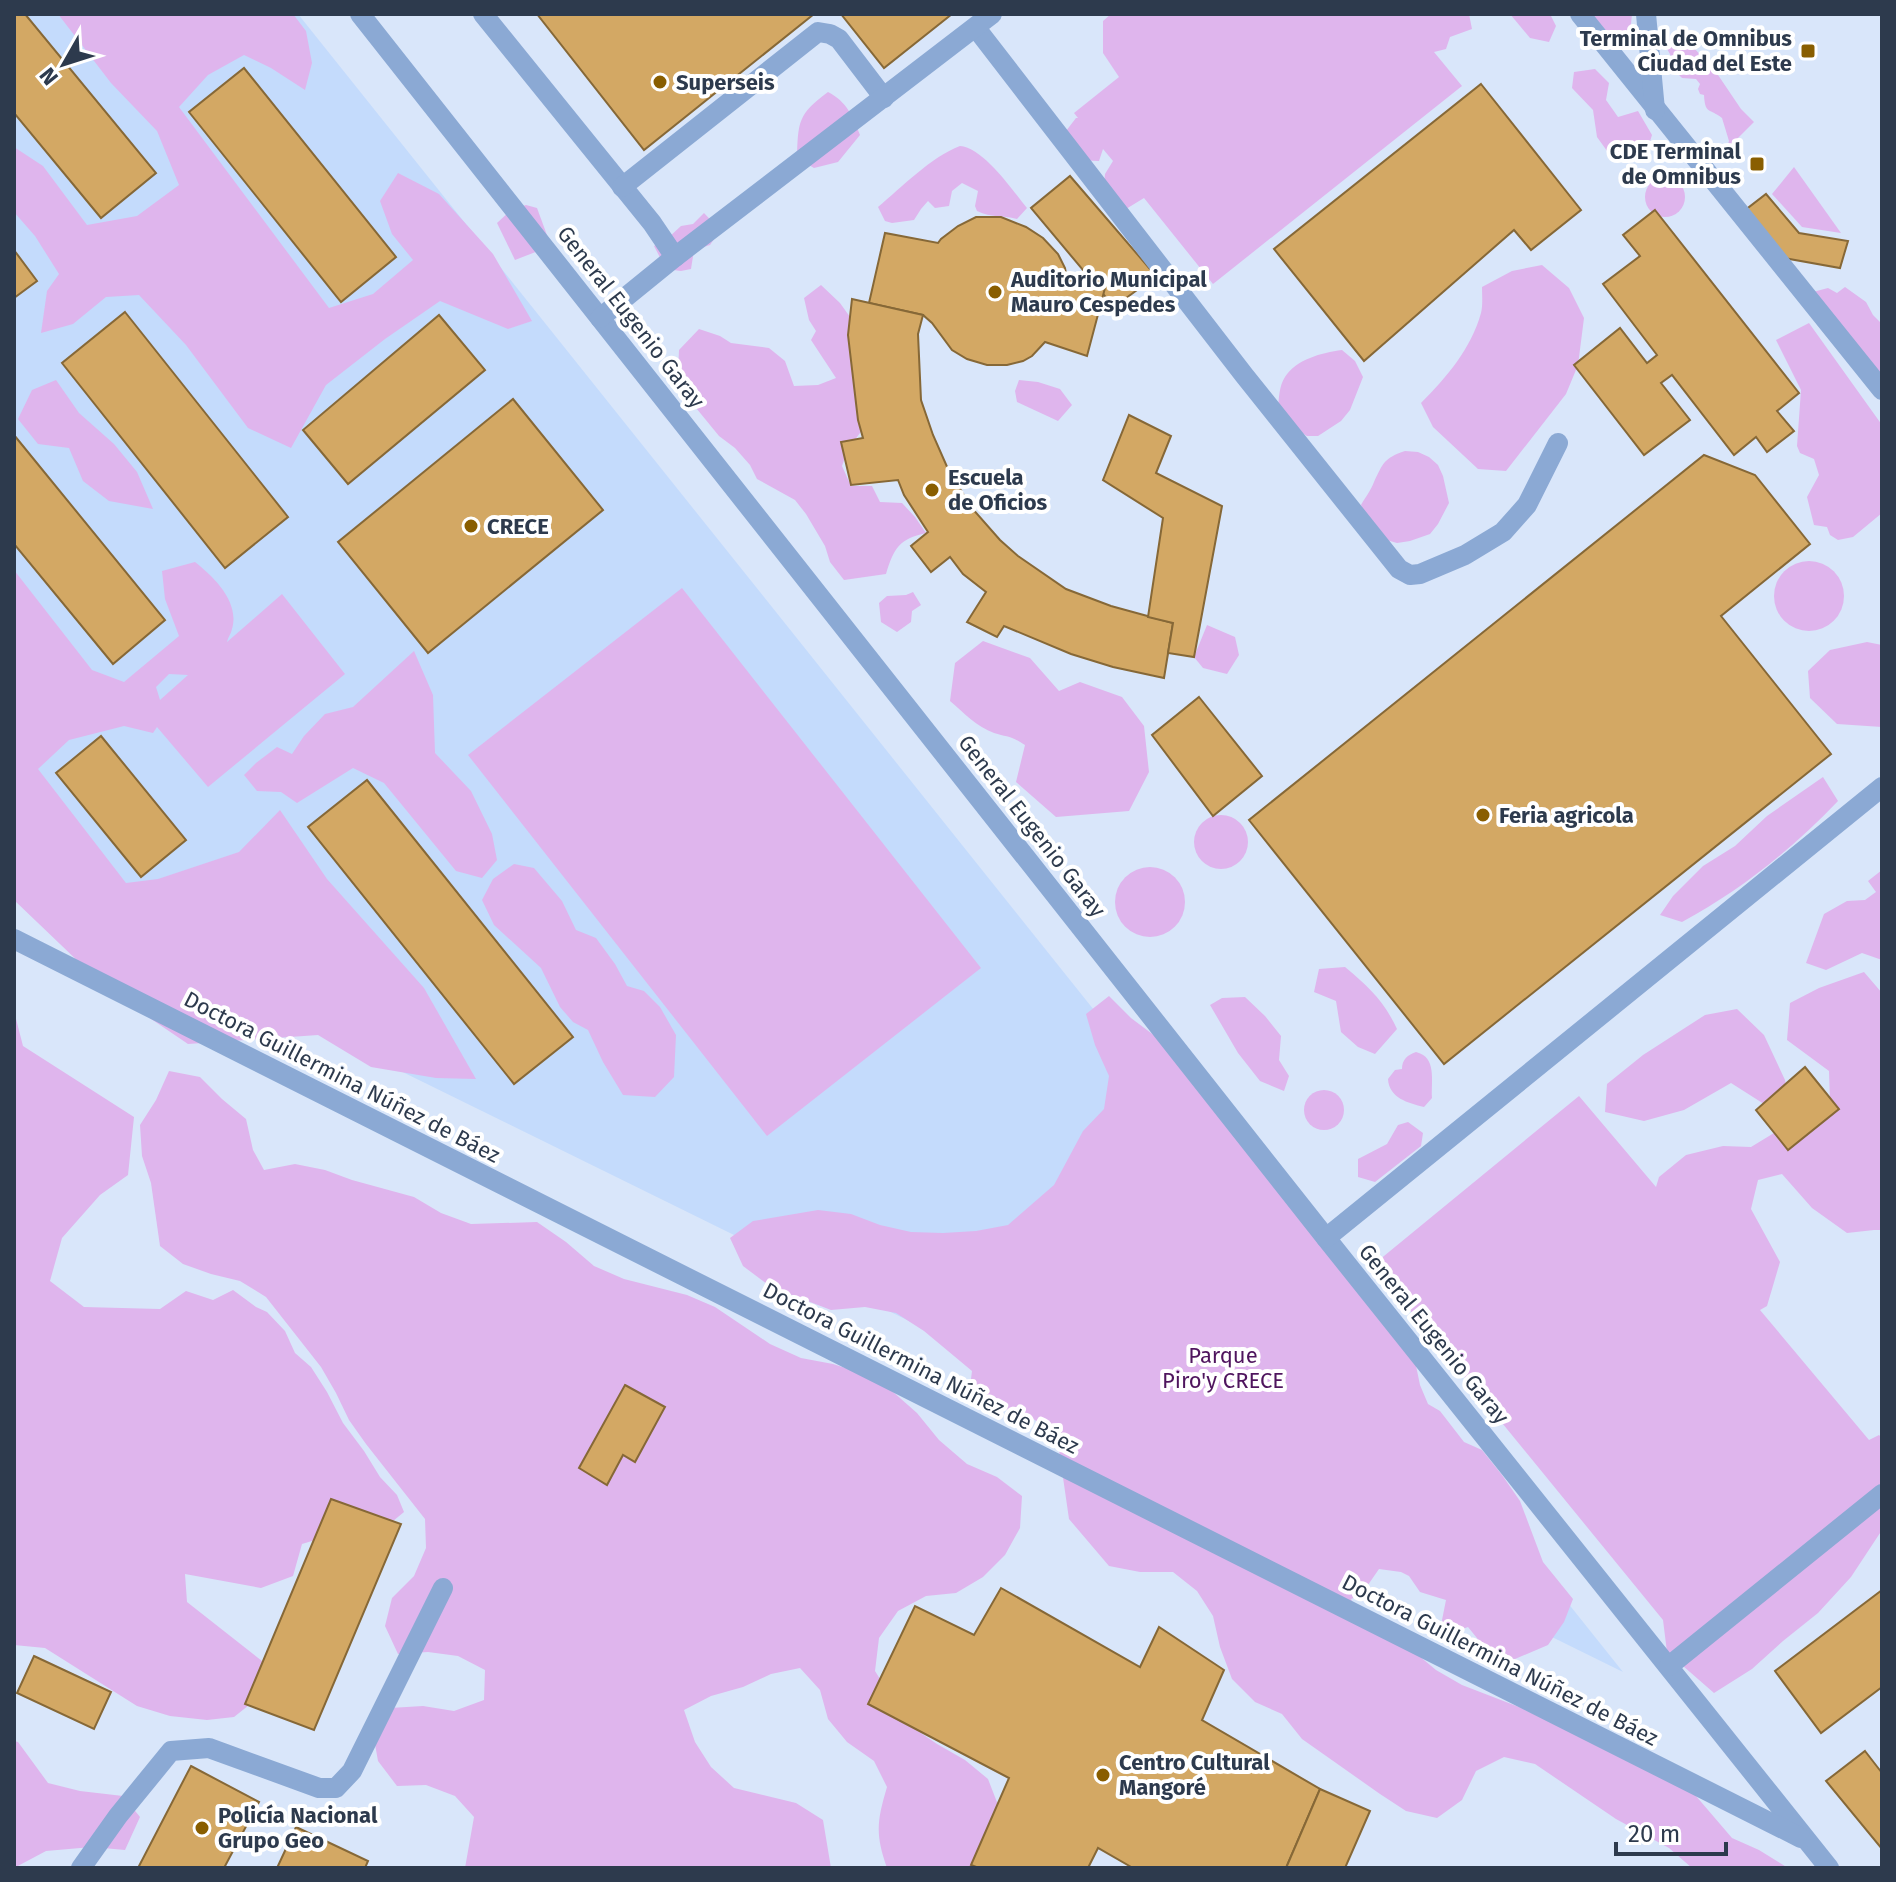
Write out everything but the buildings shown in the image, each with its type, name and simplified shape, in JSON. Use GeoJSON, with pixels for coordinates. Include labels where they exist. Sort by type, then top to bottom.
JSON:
{"type":"FeatureCollection","features":[{"type":"Feature","properties":{"kind":"street","name":"General Eugenio Garay"},"geometry":{"type":"LineString","coordinates":[[360,14],[1326,1238],[1829,1868]]}},
{"type":"Feature","properties":{"kind":"street"},"geometry":{"type":"LineString","coordinates":[[483,14],[652,223],[675,257]]}},
{"type":"Feature","properties":{"kind":"street"},"geometry":{"type":"LineString","coordinates":[[600,318],[992,14]]}},
{"type":"Feature","properties":{"kind":"street"},"geometry":{"type":"LineString","coordinates":[[1580,14],[1882,390]]}},
{"type":"Feature","properties":{"kind":"street"},"geometry":{"type":"LineString","coordinates":[[1646,14],[1655,110]]}},
{"type":"Feature","properties":{"kind":"street"},"geometry":{"type":"LineString","coordinates":[[976,28],[1244,375],[1399,569],[1410,575],[1420,574],[1465,555],[1503,532],[1527,505],[1558,443]]}},
{"type":"Feature","properties":{"kind":"street"},"geometry":{"type":"LineString","coordinates":[[622,187],[818,32],[839,39],[884,98]]}},
{"type":"Feature","properties":{"kind":"street"},"geometry":{"type":"LineString","coordinates":[[1326,1238],[1882,787]]}},
{"type":"Feature","properties":{"kind":"street","name":"Doctora Guillermina Núñez de Báez"},"geometry":{"type":"LineString","coordinates":[[14,939],[1806,1841]]}},
{"type":"Feature","properties":{"kind":"street"},"geometry":{"type":"LineString","coordinates":[[1669,1666],[1882,1494]]}},
{"type":"Feature","properties":{"kind":"street"},"geometry":{"type":"LineString","coordinates":[[81,1868],[171,1751],[209,1748],[319,1788],[336,1788],[352,1771],[443,1588]]}},
{"type":"Feature","properties":{"kind":"shaded area"},"geometry":{"type":"Polygon","coordinates":[[[14,14],[298,14],[1623,1672],[14,881],[14,14]]]}},
{"type":"Feature","properties":{"kind":"green space"},"geometry":{"type":"Polygon","coordinates":[[[58,14],[293,14],[306,31],[312,63],[305,90],[244,55],[208,75],[179,107],[329,308],[373,294],[413,260],[392,234],[380,201],[398,173],[439,194],[493,254],[532,321],[508,329],[440,301],[326,385],[291,448],[248,428],[186,345],[139,295],[106,297],[73,324],[41,333],[47,291],[59,274],[35,236],[14,212],[14,147],[43,166],[87,225],[137,216],[179,185],[157,131],[111,83],[58,14]]]}},
{"type":"Feature","properties":{"kind":"green space"},"geometry":{"type":"Polygon","coordinates":[[[1111,14],[1469,14],[1472,29],[1450,37],[1446,49],[1434,52],[1462,86],[1213,284],[1144,198],[1126,209],[1103,196],[1105,174],[1113,161],[1103,149],[1099,161],[1076,160],[1066,131],[1078,118],[1074,113],[1119,77],[1103,53],[1103,21],[1111,14]]]}},
{"type":"Feature","properties":{"kind":"green space"},"geometry":{"type":"Polygon","coordinates":[[[1510,14],[1550,14],[1556,26],[1549,42],[1530,38],[1510,14]]]}},
{"type":"Feature","properties":{"kind":"green space"},"geometry":{"type":"Polygon","coordinates":[[[1588,14],[1632,14],[1630,34],[1620,37],[1607,35],[1588,14]]]}},
{"type":"Feature","properties":{"kind":"green space"},"geometry":{"type":"Polygon","coordinates":[[[1679,31],[1754,122],[1726,150],[1729,141],[1722,118],[1707,108],[1696,79],[1682,78],[1678,74],[1677,59],[1666,47],[1671,35],[1679,31]]]}},
{"type":"Feature","properties":{"kind":"green space"},"geometry":{"type":"Polygon","coordinates":[[[1595,69],[1609,83],[1606,100],[1618,117],[1638,111],[1652,135],[1645,157],[1615,162],[1597,137],[1593,110],[1572,88],[1574,72],[1595,69]]]}},
{"type":"Feature","properties":{"kind":"green space"},"geometry":{"type":"Polygon","coordinates":[[[828,92],[848,110],[860,135],[838,162],[814,168],[797,158],[799,127],[805,113],[828,92]]]}},
{"type":"Feature","properties":{"kind":"green space"},"geometry":{"type":"Polygon","coordinates":[[[960,146],[979,154],[1006,181],[1027,208],[1017,219],[977,211],[978,191],[962,183],[952,191],[949,206],[935,208],[928,201],[914,220],[885,221],[878,207],[928,165],[960,146]]]}},
{"type":"Feature","properties":{"kind":"green space"},"geometry":{"type":"Polygon","coordinates":[[[1794,167],[1841,233],[1802,227],[1772,194],[1794,167]]]}},
{"type":"Feature","properties":{"kind":"green space"},"geometry":{"type":"Polygon","coordinates":[[[1665,177],[1679,183],[1685,197],[1679,211],[1665,217],[1651,211],[1645,197],[1651,183],[1665,177]]]}},
{"type":"Feature","properties":{"kind":"green space"},"geometry":{"type":"Polygon","coordinates":[[[526,205],[537,208],[551,246],[515,260],[497,223],[511,210],[526,205]]]}},
{"type":"Feature","properties":{"kind":"green space"},"geometry":{"type":"Polygon","coordinates":[[[704,213],[720,230],[710,245],[694,250],[691,269],[666,269],[654,246],[681,226],[693,224],[704,213]]]}},
{"type":"Feature","properties":{"kind":"green space"},"geometry":{"type":"Polygon","coordinates":[[[1542,265],[1569,288],[1584,318],[1578,365],[1566,394],[1506,471],[1478,469],[1433,427],[1421,403],[1448,373],[1471,339],[1481,313],[1482,287],[1512,271],[1542,265]]]}},
{"type":"Feature","properties":{"kind":"green space"},"geometry":{"type":"Polygon","coordinates":[[[821,285],[840,303],[860,331],[866,425],[848,449],[842,466],[851,486],[872,486],[880,502],[902,503],[926,533],[909,538],[899,546],[886,574],[844,580],[830,562],[825,546],[795,500],[757,479],[750,465],[719,436],[683,392],[678,373],[679,350],[699,329],[731,343],[769,348],[785,361],[794,386],[818,385],[836,378],[811,340],[816,331],[809,320],[804,298],[821,285]]]}},
{"type":"Feature","properties":{"kind":"green space"},"geometry":{"type":"Polygon","coordinates":[[[1845,287],[1866,302],[1882,324],[1882,376],[1813,292],[1828,288],[1837,293],[1845,287]]]}},
{"type":"Feature","properties":{"kind":"green space"},"geometry":{"type":"Polygon","coordinates":[[[1809,323],[1882,425],[1882,513],[1853,537],[1838,540],[1830,535],[1827,527],[1814,525],[1807,497],[1819,475],[1814,459],[1800,453],[1797,446],[1801,390],[1776,340],[1809,323]]]}},
{"type":"Feature","properties":{"kind":"green space"},"geometry":{"type":"Polygon","coordinates":[[[1342,350],[1355,361],[1363,377],[1350,410],[1341,421],[1318,436],[1307,436],[1297,430],[1278,408],[1283,381],[1303,361],[1342,350]]]}},
{"type":"Feature","properties":{"kind":"green space"},"geometry":{"type":"Polygon","coordinates":[[[56,380],[79,413],[114,444],[137,472],[153,509],[109,501],[83,481],[69,448],[38,444],[18,419],[32,390],[56,380]]]}},
{"type":"Feature","properties":{"kind":"green space"},"geometry":{"type":"Polygon","coordinates":[[[1019,380],[1060,389],[1072,405],[1058,421],[1017,402],[1015,391],[1019,380]]]}},
{"type":"Feature","properties":{"kind":"green space"},"geometry":{"type":"Polygon","coordinates":[[[1405,451],[1418,452],[1438,465],[1449,503],[1430,534],[1397,543],[1376,537],[1361,505],[1385,462],[1405,451]]]}},
{"type":"Feature","properties":{"kind":"green space"},"geometry":{"type":"Polygon","coordinates":[[[1809,561],[1834,571],[1844,596],[1834,621],[1809,631],[1784,621],[1774,596],[1784,571],[1809,561]]]}},
{"type":"Feature","properties":{"kind":"green space"},"geometry":{"type":"Polygon","coordinates":[[[195,562],[210,575],[224,591],[232,609],[232,629],[227,642],[282,594],[345,674],[208,787],[157,727],[153,733],[124,726],[69,740],[38,769],[126,883],[158,879],[239,852],[280,810],[327,879],[424,988],[476,1079],[436,1078],[371,1067],[318,1035],[188,1044],[107,989],[14,900],[14,570],[92,670],[124,682],[179,636],[165,599],[162,571],[195,562]],[[169,674],[156,687],[160,700],[188,675],[169,674]]]}},
{"type":"Feature","properties":{"kind":"green space"},"geometry":{"type":"Polygon","coordinates":[[[682,588],[981,968],[767,1136],[468,755],[682,588]]]}},
{"type":"Feature","properties":{"kind":"green space"},"geometry":{"type":"Polygon","coordinates":[[[913,592],[921,605],[912,611],[911,622],[897,632],[881,622],[879,603],[887,596],[913,592]]]}},
{"type":"Feature","properties":{"kind":"green space"},"geometry":{"type":"Polygon","coordinates":[[[1207,625],[1235,637],[1239,655],[1227,674],[1203,668],[1194,657],[1207,625]]]}},
{"type":"Feature","properties":{"kind":"green space"},"geometry":{"type":"Polygon","coordinates":[[[983,641],[1030,658],[1059,691],[1080,682],[1122,697],[1144,726],[1149,772],[1129,811],[1056,817],[1016,782],[1025,745],[982,727],[950,701],[955,663],[983,641]]]}},
{"type":"Feature","properties":{"kind":"green space"},"geometry":{"type":"Polygon","coordinates":[[[1867,642],[1882,645],[1882,727],[1837,724],[1810,698],[1808,671],[1830,650],[1867,642]]]}},
{"type":"Feature","properties":{"kind":"green space"},"geometry":{"type":"Polygon","coordinates":[[[414,651],[433,695],[435,753],[471,791],[492,834],[497,860],[482,878],[456,871],[384,783],[353,768],[297,803],[281,792],[257,791],[244,775],[277,747],[292,754],[325,714],[353,707],[414,651]]]}},
{"type":"Feature","properties":{"kind":"green space"},"geometry":{"type":"Polygon","coordinates":[[[1823,777],[1838,801],[1784,852],[1745,883],[1682,922],[1660,915],[1673,896],[1703,866],[1735,846],[1767,816],[1823,777]]]}},
{"type":"Feature","properties":{"kind":"green space"},"geometry":{"type":"Polygon","coordinates":[[[1221,815],[1240,823],[1248,842],[1240,861],[1221,869],[1202,861],[1194,842],[1202,823],[1221,815]]]}},
{"type":"Feature","properties":{"kind":"green space"},"geometry":{"type":"Polygon","coordinates":[[[514,864],[534,868],[562,901],[576,930],[596,938],[627,986],[644,991],[660,1007],[676,1035],[674,1077],[655,1097],[623,1095],[588,1030],[573,1022],[560,1007],[541,968],[494,925],[482,900],[493,879],[514,864]]]}},
{"type":"Feature","properties":{"kind":"green space"},"geometry":{"type":"Polygon","coordinates":[[[1150,867],[1175,877],[1185,902],[1175,927],[1150,937],[1125,927],[1115,902],[1125,877],[1150,867]]]}},
{"type":"Feature","properties":{"kind":"green space"},"geometry":{"type":"Polygon","coordinates":[[[1882,870],[1882,960],[1862,953],[1826,970],[1806,963],[1824,914],[1847,901],[1865,900],[1876,892],[1868,881],[1882,870]]]}},
{"type":"Feature","properties":{"kind":"green space"},"geometry":{"type":"Polygon","coordinates":[[[1345,967],[1375,995],[1397,1029],[1375,1054],[1358,1047],[1341,1032],[1336,1001],[1314,992],[1319,969],[1345,967]]]}},
{"type":"Feature","properties":{"kind":"green space"},"geometry":{"type":"Polygon","coordinates":[[[1864,972],[1882,993],[1882,1230],[1847,1233],[1812,1208],[1782,1174],[1758,1180],[1751,1209],[1780,1262],[1767,1306],[1760,1310],[1869,1440],[1879,1435],[1882,1438],[1882,1530],[1851,1577],[1818,1613],[1752,1669],[1714,1693],[1667,1652],[1663,1620],[1373,1265],[1579,1096],[1656,1187],[1659,1177],[1686,1155],[1723,1146],[1751,1147],[1774,1133],[1764,1104],[1731,1083],[1684,1110],[1644,1121],[1605,1112],[1607,1084],[1643,1055],[1705,1015],[1737,1009],[1764,1035],[1785,1080],[1792,1119],[1830,1102],[1829,1071],[1787,1040],[1790,1003],[1819,988],[1864,972]]]}},
{"type":"Feature","properties":{"kind":"green space","name":"Parque Piro'y CRECE"},"geometry":{"type":"Polygon","coordinates":[[[1109,996],[1155,1036],[1414,1356],[1428,1404],[1440,1411],[1464,1442],[1482,1450],[1502,1475],[1520,1501],[1543,1562],[1573,1599],[1564,1622],[1548,1645],[1515,1659],[1497,1656],[1485,1648],[1468,1627],[1446,1635],[1442,1620],[1446,1600],[1420,1592],[1409,1576],[1401,1572],[1379,1569],[1361,1595],[1351,1599],[1361,1620],[1462,1685],[1519,1707],[1690,1789],[1732,1838],[1788,1868],[1692,1868],[1669,1848],[1616,1819],[1535,1764],[1504,1757],[1476,1771],[1462,1800],[1437,1818],[1406,1811],[1302,1739],[1282,1714],[1255,1702],[1232,1679],[1213,1616],[1197,1591],[1173,1572],[1140,1572],[1109,1566],[1069,1519],[1057,1436],[1021,1410],[998,1410],[969,1395],[972,1371],[924,1331],[896,1313],[865,1307],[831,1310],[771,1287],[743,1266],[730,1238],[753,1221],[818,1210],[851,1214],[911,1232],[976,1231],[1008,1225],[1054,1185],[1083,1131],[1104,1109],[1109,1076],[1086,1014],[1109,996]]]}},
{"type":"Feature","properties":{"kind":"green space"},"geometry":{"type":"Polygon","coordinates":[[[1245,997],[1281,1036],[1279,1060],[1289,1076],[1284,1091],[1260,1081],[1238,1053],[1210,1005],[1222,998],[1245,997]]]}},
{"type":"Feature","properties":{"kind":"green space"},"geometry":{"type":"Polygon","coordinates":[[[14,1011],[23,1046],[134,1117],[128,1175],[100,1195],[62,1238],[50,1281],[84,1307],[160,1309],[186,1291],[213,1300],[233,1290],[267,1312],[285,1331],[295,1353],[311,1367],[343,1423],[380,1477],[397,1495],[404,1512],[387,1526],[365,1525],[302,1544],[293,1576],[261,1588],[185,1574],[187,1602],[262,1661],[264,1693],[234,1717],[207,1720],[170,1716],[137,1706],[45,1648],[14,1645],[14,1011]]]}},
{"type":"Feature","properties":{"kind":"green space"},"geometry":{"type":"Polygon","coordinates":[[[1416,1052],[1427,1059],[1432,1070],[1432,1098],[1424,1107],[1396,1095],[1388,1079],[1395,1070],[1402,1069],[1408,1056],[1416,1052]]]}},
{"type":"Feature","properties":{"kind":"green space"},"geometry":{"type":"Polygon","coordinates":[[[169,1071],[200,1077],[246,1119],[253,1150],[264,1170],[295,1164],[325,1170],[414,1197],[441,1213],[471,1224],[537,1222],[594,1266],[624,1279],[687,1295],[715,1307],[770,1344],[801,1358],[864,1374],[892,1391],[967,1464],[997,1477],[1022,1496],[1020,1528],[1005,1555],[983,1577],[956,1593],[926,1596],[898,1611],[879,1638],[875,1671],[909,1725],[965,1760],[988,1779],[1000,1810],[995,1868],[887,1868],[879,1828],[887,1787],[874,1761],[847,1742],[828,1719],[820,1690],[800,1668],[771,1674],[743,1687],[711,1696],[684,1710],[695,1742],[711,1767],[734,1788],[796,1803],[823,1820],[831,1868],[465,1868],[474,1817],[455,1796],[426,1785],[397,1786],[378,1761],[373,1733],[390,1708],[423,1706],[454,1711],[484,1700],[485,1670],[458,1656],[428,1652],[398,1654],[385,1626],[392,1598],[414,1576],[426,1548],[425,1519],[366,1444],[349,1420],[321,1367],[266,1297],[240,1281],[183,1264],[160,1246],[151,1183],[142,1156],[140,1125],[169,1071]]]}},
{"type":"Feature","properties":{"kind":"green space"},"geometry":{"type":"Polygon","coordinates":[[[1324,1090],[1338,1096],[1344,1110],[1338,1124],[1324,1130],[1310,1124],[1304,1110],[1310,1096],[1324,1090]]]}},
{"type":"Feature","properties":{"kind":"green space"},"geometry":{"type":"Polygon","coordinates":[[[1408,1122],[1423,1133],[1421,1146],[1375,1182],[1358,1177],[1358,1159],[1387,1144],[1398,1125],[1408,1122]]]}},
{"type":"Feature","properties":{"kind":"green space"},"geometry":{"type":"Polygon","coordinates":[[[14,1741],[18,1742],[48,1783],[80,1791],[123,1796],[140,1817],[125,1850],[92,1847],[46,1851],[14,1868],[14,1741]]]}},
{"type":"Feature","properties":{"kind":"place","name":"Terminal de Omnibus Ciudad del Este"},"geometry":{"type":"Point","coordinates":[1808,51]}},
{"type":"Feature","properties":{"kind":"place","name":"Superseis"},"geometry":{"type":"Point","coordinates":[660,82]}},
{"type":"Feature","properties":{"kind":"place","name":"CDE Terminal de Omnibus"},"geometry":{"type":"Point","coordinates":[1757,164]}},
{"type":"Feature","properties":{"kind":"place","name":"Auditorio Municipal Mauro Cespedes"},"geometry":{"type":"Point","coordinates":[995,292]}},
{"type":"Feature","properties":{"kind":"place","name":"Escuela de Oficios"},"geometry":{"type":"Point","coordinates":[932,490]}},
{"type":"Feature","properties":{"kind":"place","name":"CRECE"},"geometry":{"type":"Point","coordinates":[471,526]}},
{"type":"Feature","properties":{"kind":"place","name":"Feria agricola"},"geometry":{"type":"Point","coordinates":[1483,815]}},
{"type":"Feature","properties":{"kind":"place","name":"Centro Cultural Mangoré"},"geometry":{"type":"Point","coordinates":[1103,1775]}},
{"type":"Feature","properties":{"kind":"place","name":"Policía Nacional Grupo Geo"},"geometry":{"type":"Point","coordinates":[202,1828]}}]}
